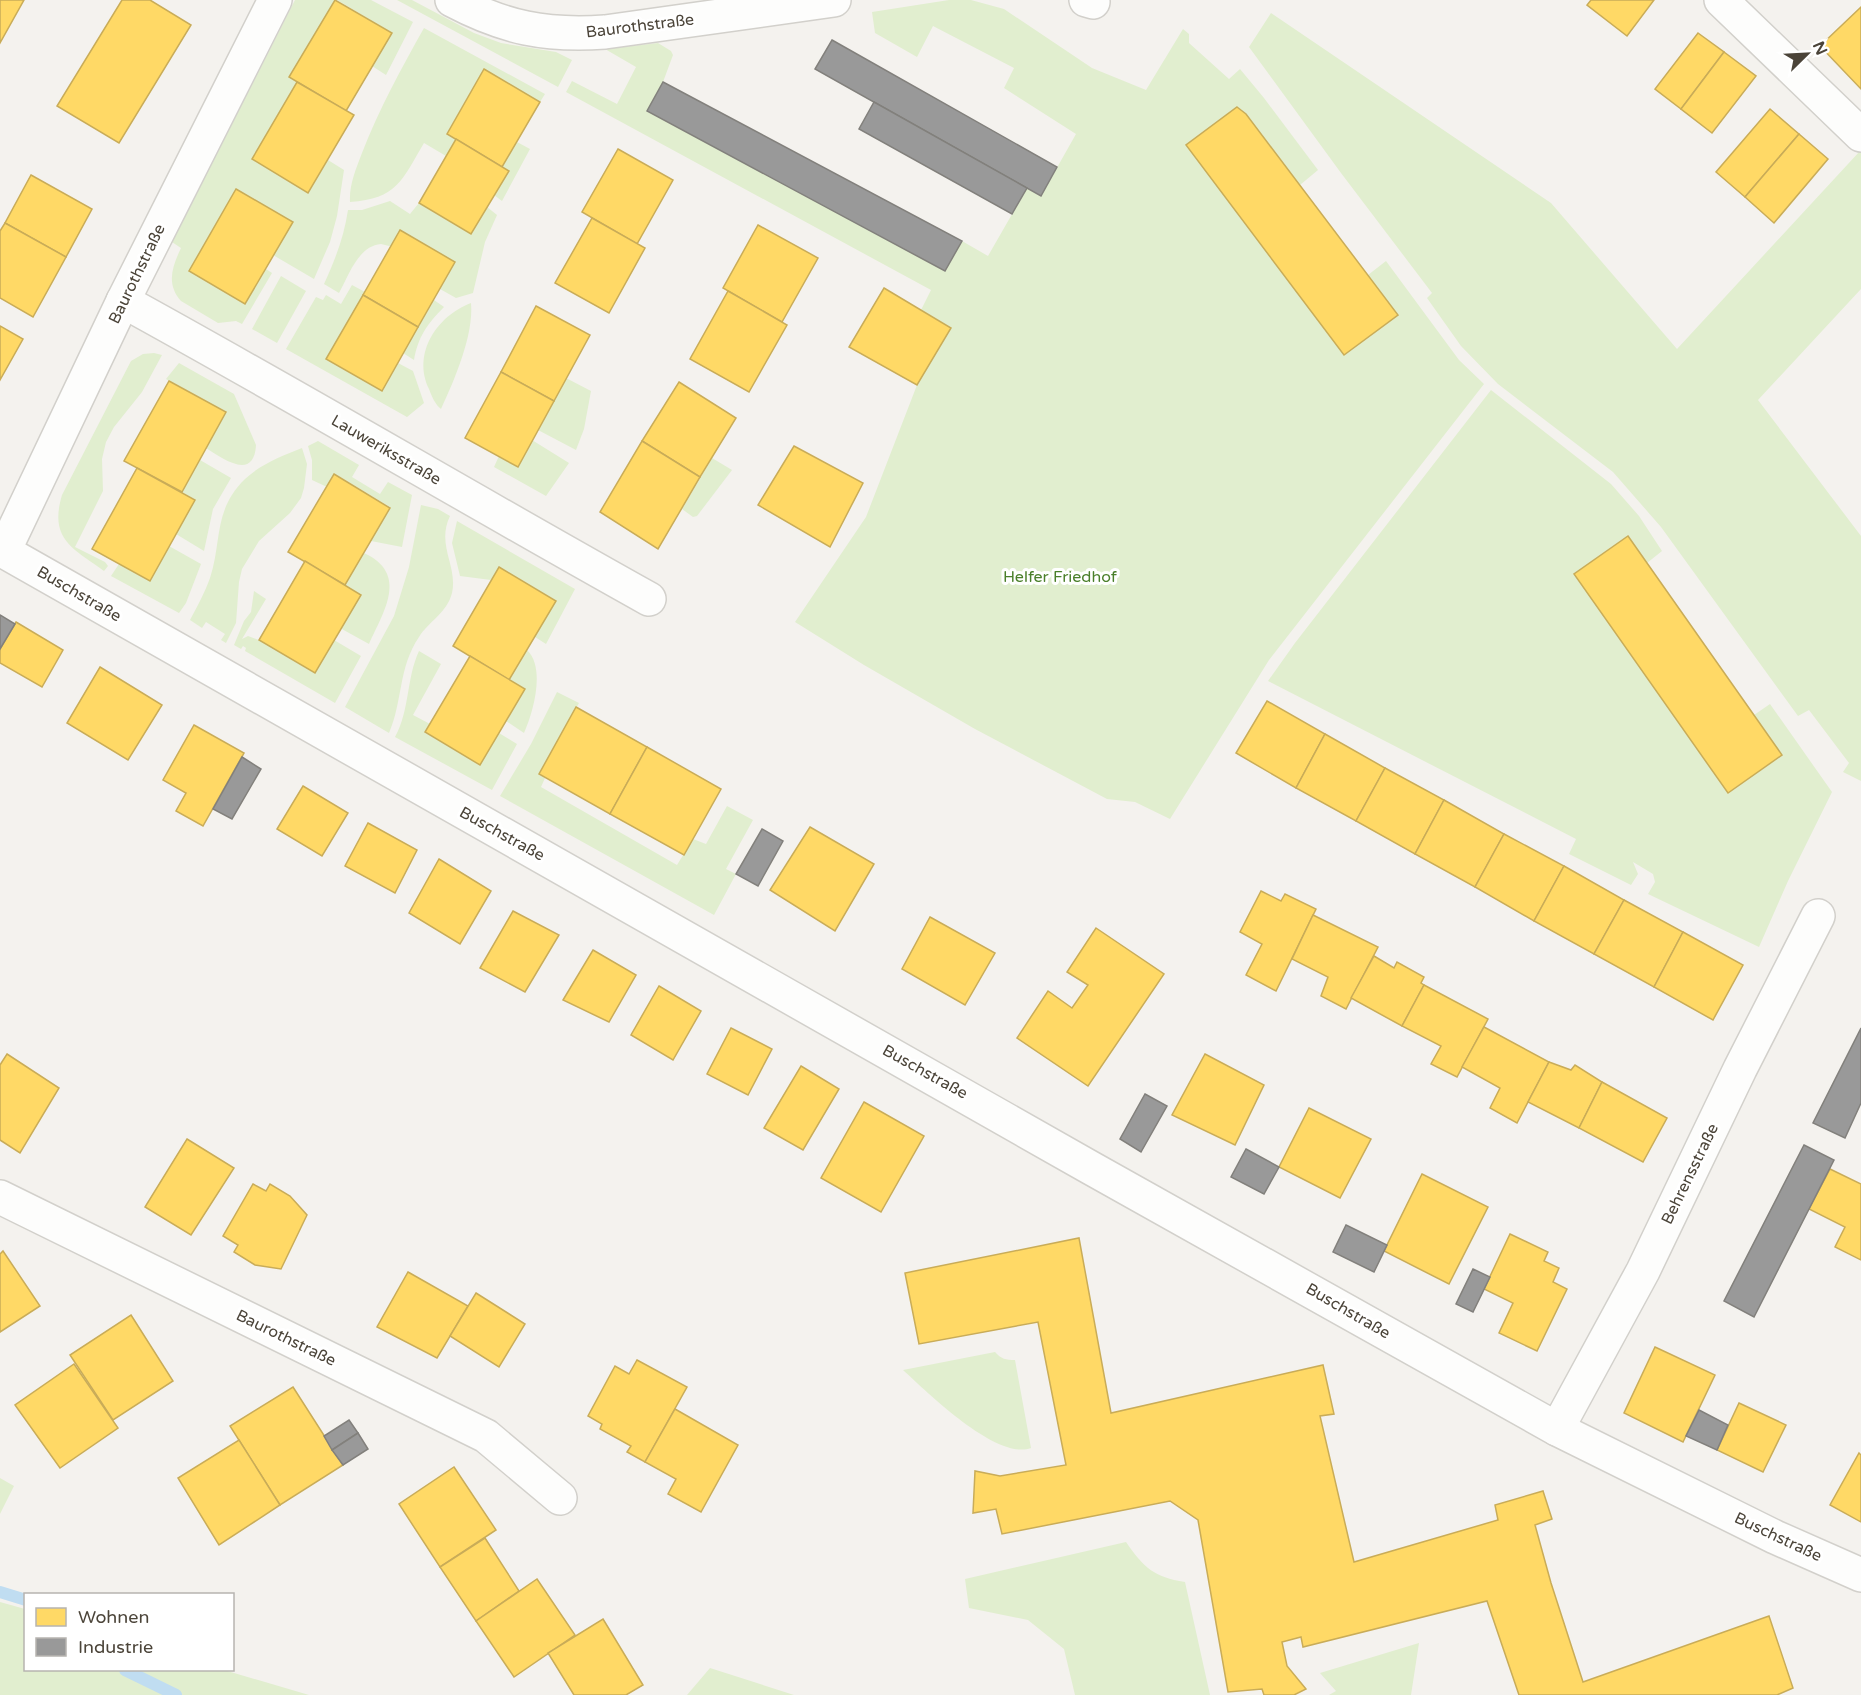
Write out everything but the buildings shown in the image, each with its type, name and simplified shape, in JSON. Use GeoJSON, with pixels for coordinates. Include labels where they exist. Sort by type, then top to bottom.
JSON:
{"type":"FeatureCollection","features":[{"type":"Feature","properties":{"kind":"street","name":"Baurothstraße"},"geometry":{"type":"LineString","coordinates":[[2,550],[123,301],[275,0]]}},
{"type":"Feature","properties":{"kind":"street","name":"Baurothstraße"},"geometry":{"type":"LineString","coordinates":[[452,0],[502,23],[531,30],[570,34],[605,32],[834,0]]}},
{"type":"Feature","properties":{"kind":"street"},"geometry":{"type":"LineString","coordinates":[[1721,0],[1861,135]]}},
{"type":"Feature","properties":{"kind":"street","name":"Lauweriksstraße"},"geometry":{"type":"LineString","coordinates":[[123,301],[649,599]]}},
{"type":"Feature","properties":{"kind":"street","name":"Buschstraße"},"geometry":{"type":"LineString","coordinates":[[2,550],[1091,1168],[1557,1429],[1775,1537],[1861,1575]]}},
{"type":"Feature","properties":{"kind":"street","name":"Behrensstraße"},"geometry":{"type":"LineString","coordinates":[[1557,1429],[1643,1271],[1740,1070],[1818,916]]}},
{"type":"Feature","properties":{"kind":"street","name":"Baurothstraße"},"geometry":{"type":"LineString","coordinates":[[0,1197],[486,1436],[560,1498]]}},
{"type":"Feature","properties":{"kind":"green space"},"geometry":{"type":"Polygon","coordinates":[[[295,0],[335,0],[289,77],[297,82],[252,159],[308,193],[328,160],[344,170],[337,216],[330,242],[314,279],[273,255],[292,222],[236,189],[245,303],[266,269],[272,273],[242,324],[236,321],[218,323],[181,301],[176,295],[172,275],[181,248],[172,242],[295,0]]]}},
{"type":"Feature","properties":{"kind":"green space"},"geometry":{"type":"Polygon","coordinates":[[[337,0],[371,0],[413,22],[386,75],[372,66],[392,33],[337,0]]]}},
{"type":"Feature","properties":{"kind":"green space"},"geometry":{"type":"Polygon","coordinates":[[[397,0],[412,0],[474,33],[501,43],[556,52],[572,60],[558,87],[397,0]]]}},
{"type":"Feature","properties":{"kind":"green space","name":"Helfer Friedhof"},"geometry":{"type":"Polygon","coordinates":[[[949,0],[971,0],[1004,9],[1092,68],[1146,90],[1183,29],[1189,34],[1189,43],[1229,79],[1240,69],[1318,170],[1300,185],[1246,114],[1237,107],[1186,145],[1344,355],[1398,315],[1368,275],[1386,261],[1459,360],[1484,384],[1269,660],[1170,819],[1135,802],[1107,799],[975,729],[795,622],[866,517],[917,385],[951,328],[921,310],[931,290],[566,92],[572,81],[617,104],[636,67],[605,49],[658,43],[671,51],[673,55],[663,82],[647,111],[945,271],[962,241],[988,256],[1027,188],[1041,196],[1076,134],[1004,88],[1014,68],[933,26],[917,57],[875,33],[872,12],[949,0]]]}},
{"type":"Feature","properties":{"kind":"green space"},"geometry":{"type":"Polygon","coordinates":[[[1271,13],[1551,203],[1677,349],[1861,152],[1861,289],[1758,400],[1861,536],[1861,781],[1843,772],[1849,763],[1809,710],[1798,716],[1661,527],[1613,472],[1498,384],[1461,346],[1427,298],[1432,293],[1249,47],[1271,13]]]}},
{"type":"Feature","properties":{"kind":"green space"},"geometry":{"type":"Polygon","coordinates":[[[424,28],[545,94],[540,102],[484,69],[447,133],[456,139],[446,156],[424,143],[403,177],[388,192],[378,197],[350,202],[353,177],[369,137],[391,89],[424,28]]]}},
{"type":"Feature","properties":{"kind":"green space"},"geometry":{"type":"Polygon","coordinates":[[[517,142],[530,149],[502,201],[494,195],[509,171],[502,167],[517,142]]]}},
{"type":"Feature","properties":{"kind":"green space"},"geometry":{"type":"Polygon","coordinates":[[[390,201],[410,214],[419,203],[471,234],[487,207],[497,215],[485,242],[473,293],[456,298],[440,289],[455,262],[381,244],[366,250],[360,256],[339,293],[324,284],[339,248],[348,210],[362,210],[390,201]]]}},
{"type":"Feature","properties":{"kind":"green space"},"geometry":{"type":"Polygon","coordinates":[[[281,276],[306,291],[277,343],[252,329],[281,276]]]}},
{"type":"Feature","properties":{"kind":"green space"},"geometry":{"type":"Polygon","coordinates":[[[352,285],[365,292],[327,359],[382,391],[398,363],[413,371],[424,403],[407,417],[286,349],[316,297],[323,300],[326,295],[341,304],[352,285]]]}},
{"type":"Feature","properties":{"kind":"green space"},"geometry":{"type":"Polygon","coordinates":[[[434,300],[444,307],[424,331],[414,360],[403,353],[434,300]]]}},
{"type":"Feature","properties":{"kind":"green space"},"geometry":{"type":"Polygon","coordinates":[[[471,303],[466,343],[457,372],[441,409],[433,398],[425,376],[426,349],[438,326],[459,309],[471,303]]]}},
{"type":"Feature","properties":{"kind":"green space"},"geometry":{"type":"Polygon","coordinates":[[[143,354],[162,355],[142,392],[114,427],[106,442],[102,459],[103,491],[75,547],[105,562],[108,566],[104,571],[73,548],[61,532],[59,510],[62,495],[131,361],[143,354]]]}},
{"type":"Feature","properties":{"kind":"green space"},"geometry":{"type":"Polygon","coordinates":[[[179,363],[234,394],[256,445],[250,462],[244,465],[236,464],[206,448],[226,412],[166,379],[179,363]]]}},
{"type":"Feature","properties":{"kind":"green space"},"geometry":{"type":"Polygon","coordinates":[[[566,378],[591,391],[584,429],[576,450],[538,430],[566,378]]]}},
{"type":"Feature","properties":{"kind":"green space"},"geometry":{"type":"Polygon","coordinates":[[[1491,390],[1611,484],[1639,516],[1662,551],[1647,563],[1628,536],[1574,574],[1728,793],[1782,755],[1754,715],[1770,704],[1832,792],[1788,881],[1759,947],[1648,894],[1655,882],[1653,874],[1633,862],[1638,874],[1631,885],[1569,854],[1576,839],[1268,681],[1491,390]]]}},
{"type":"Feature","properties":{"kind":"green space"},"geometry":{"type":"Polygon","coordinates":[[[532,440],[569,463],[546,496],[494,467],[499,456],[518,467],[532,440]]]}},
{"type":"Feature","properties":{"kind":"green space"},"geometry":{"type":"Polygon","coordinates":[[[318,441],[359,465],[352,477],[380,494],[388,482],[412,495],[402,547],[371,541],[390,507],[335,474],[327,487],[312,480],[312,460],[308,446],[318,441]]]}},
{"type":"Feature","properties":{"kind":"green space"},"geometry":{"type":"Polygon","coordinates":[[[302,448],[307,464],[301,498],[290,513],[259,541],[242,569],[236,623],[226,643],[221,640],[225,634],[206,622],[202,628],[190,620],[210,578],[223,514],[228,502],[245,479],[272,461],[302,448]]]}},
{"type":"Feature","properties":{"kind":"green space"},"geometry":{"type":"Polygon","coordinates":[[[712,458],[732,470],[697,516],[693,517],[682,509],[712,458]]]}},
{"type":"Feature","properties":{"kind":"green space"},"geometry":{"type":"Polygon","coordinates":[[[200,460],[231,478],[213,509],[204,551],[176,534],[195,500],[182,492],[200,460]]]}},
{"type":"Feature","properties":{"kind":"green space"},"geometry":{"type":"Polygon","coordinates":[[[421,505],[438,509],[450,516],[445,536],[452,574],[452,593],[446,606],[423,631],[412,649],[389,733],[345,707],[394,616],[409,567],[421,505]]]}},
{"type":"Feature","properties":{"kind":"green space"},"geometry":{"type":"Polygon","coordinates":[[[457,521],[575,589],[546,644],[535,637],[491,580],[460,576],[452,543],[457,521]]]}},
{"type":"Feature","properties":{"kind":"green space"},"geometry":{"type":"Polygon","coordinates":[[[169,546],[201,564],[186,603],[179,613],[111,576],[119,564],[150,581],[169,546]]]}},
{"type":"Feature","properties":{"kind":"green space"},"geometry":{"type":"Polygon","coordinates":[[[364,553],[378,562],[386,571],[389,582],[386,606],[369,644],[340,628],[360,595],[345,585],[364,553]]]}},
{"type":"Feature","properties":{"kind":"green space"},"geometry":{"type":"Polygon","coordinates":[[[254,591],[266,599],[242,639],[248,636],[259,640],[314,673],[334,640],[361,656],[335,703],[245,651],[246,648],[243,646],[241,649],[234,645],[244,621],[251,612],[254,591]]]}},
{"type":"Feature","properties":{"kind":"green space"},"geometry":{"type":"Polygon","coordinates":[[[527,650],[533,658],[537,679],[534,703],[524,733],[506,721],[524,689],[509,680],[527,650]]]}},
{"type":"Feature","properties":{"kind":"green space"},"geometry":{"type":"Polygon","coordinates":[[[419,651],[441,664],[413,715],[430,724],[499,733],[517,744],[492,790],[395,737],[400,727],[419,651]]]}},
{"type":"Feature","properties":{"kind":"green space"},"geometry":{"type":"Polygon","coordinates":[[[557,692],[579,703],[539,774],[545,778],[541,787],[677,865],[693,839],[706,844],[727,806],[753,820],[726,869],[736,874],[714,915],[500,796],[531,744],[557,692]]]}},
{"type":"Feature","properties":{"kind":"green space"},"geometry":{"type":"Polygon","coordinates":[[[995,1352],[1004,1359],[1015,1360],[1031,1448],[1017,1449],[982,1435],[945,1408],[903,1370],[995,1352]]]}},
{"type":"Feature","properties":{"kind":"green space"},"geometry":{"type":"Polygon","coordinates":[[[0,1478],[14,1486],[0,1514],[0,1478]]]}},
{"type":"Feature","properties":{"kind":"green space"},"geometry":{"type":"Polygon","coordinates":[[[1126,1542],[1138,1559],[1151,1570],[1165,1577],[1185,1582],[1210,1695],[1075,1695],[1064,1649],[1028,1620],[969,1608],[965,1579],[1126,1542]]]}},
{"type":"Feature","properties":{"kind":"green space"},"geometry":{"type":"Polygon","coordinates":[[[0,1602],[24,1609],[24,1671],[227,1671],[309,1695],[0,1695],[0,1602]]]}},
{"type":"Feature","properties":{"kind":"green space"},"geometry":{"type":"Polygon","coordinates":[[[1419,1643],[1411,1695],[1329,1695],[1336,1691],[1320,1673],[1419,1643]]]}},
{"type":"Feature","properties":{"kind":"green space"},"geometry":{"type":"Polygon","coordinates":[[[710,1668],[794,1695],[687,1695],[710,1668]]]}},
{"type":"Feature","properties":{"kind":"waterway"},"geometry":{"type":"LineString","coordinates":[[0,1592],[24,1599]]}},
{"type":"Feature","properties":{"kind":"waterway"},"geometry":{"type":"LineString","coordinates":[[127,1671],[176,1695]]}}]}
